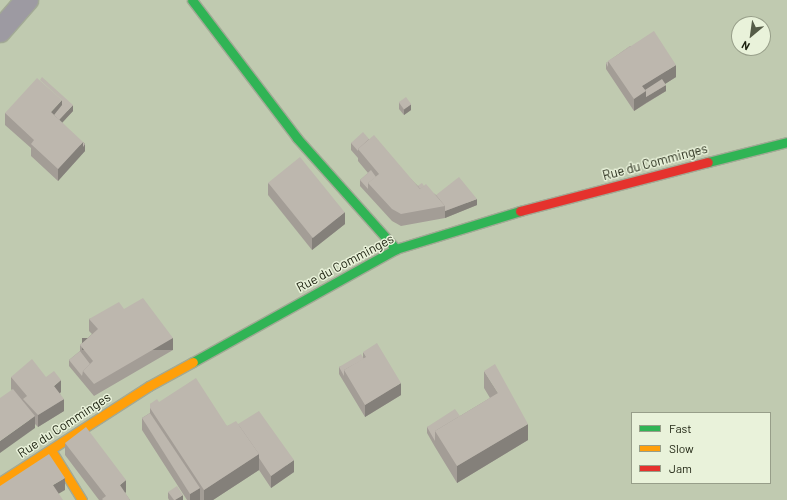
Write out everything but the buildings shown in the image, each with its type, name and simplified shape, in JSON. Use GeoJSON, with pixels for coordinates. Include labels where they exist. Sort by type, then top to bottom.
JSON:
{"type":"FeatureCollection","features":[{"type":"Feature","properties":{"kind":"street"},"geometry":{"type":"LineString","coordinates":[[0,31],[27,0]]}},
{"type":"Feature","properties":{"kind":"street"},"geometry":{"type":"LineString","coordinates":[[192,0],[297,138],[396,249]]}},
{"type":"Feature","properties":{"kind":"street","name":"Rue du Comminges"},"geometry":{"type":"LineString","coordinates":[[0,482],[149,386],[396,249],[517,212],[787,142]]}},
{"type":"Feature","properties":{"kind":"street"},"geometry":{"type":"LineString","coordinates":[[51,450],[82,500]]}},
{"type":"Feature","properties":{"kind":"traffic: fast"},"geometry":{"type":"LineString","coordinates":[[192,0],[297,138],[396,249]]}},
{"type":"Feature","properties":{"kind":"traffic: fast"},"geometry":{"type":"LineString","coordinates":[[708,162],[787,142]]}},
{"type":"Feature","properties":{"kind":"traffic: fast"},"geometry":{"type":"LineString","coordinates":[[193,362],[396,249],[520,211]]}},
{"type":"Feature","properties":{"kind":"traffic: slow"},"geometry":{"type":"LineString","coordinates":[[0,482],[149,386],[193,362]]}},
{"type":"Feature","properties":{"kind":"traffic: slow"},"geometry":{"type":"LineString","coordinates":[[51,450],[82,500]]}},
{"type":"Feature","properties":{"kind":"traffic: jam"},"geometry":{"type":"LineString","coordinates":[[520,211],[708,162]]}}]}
